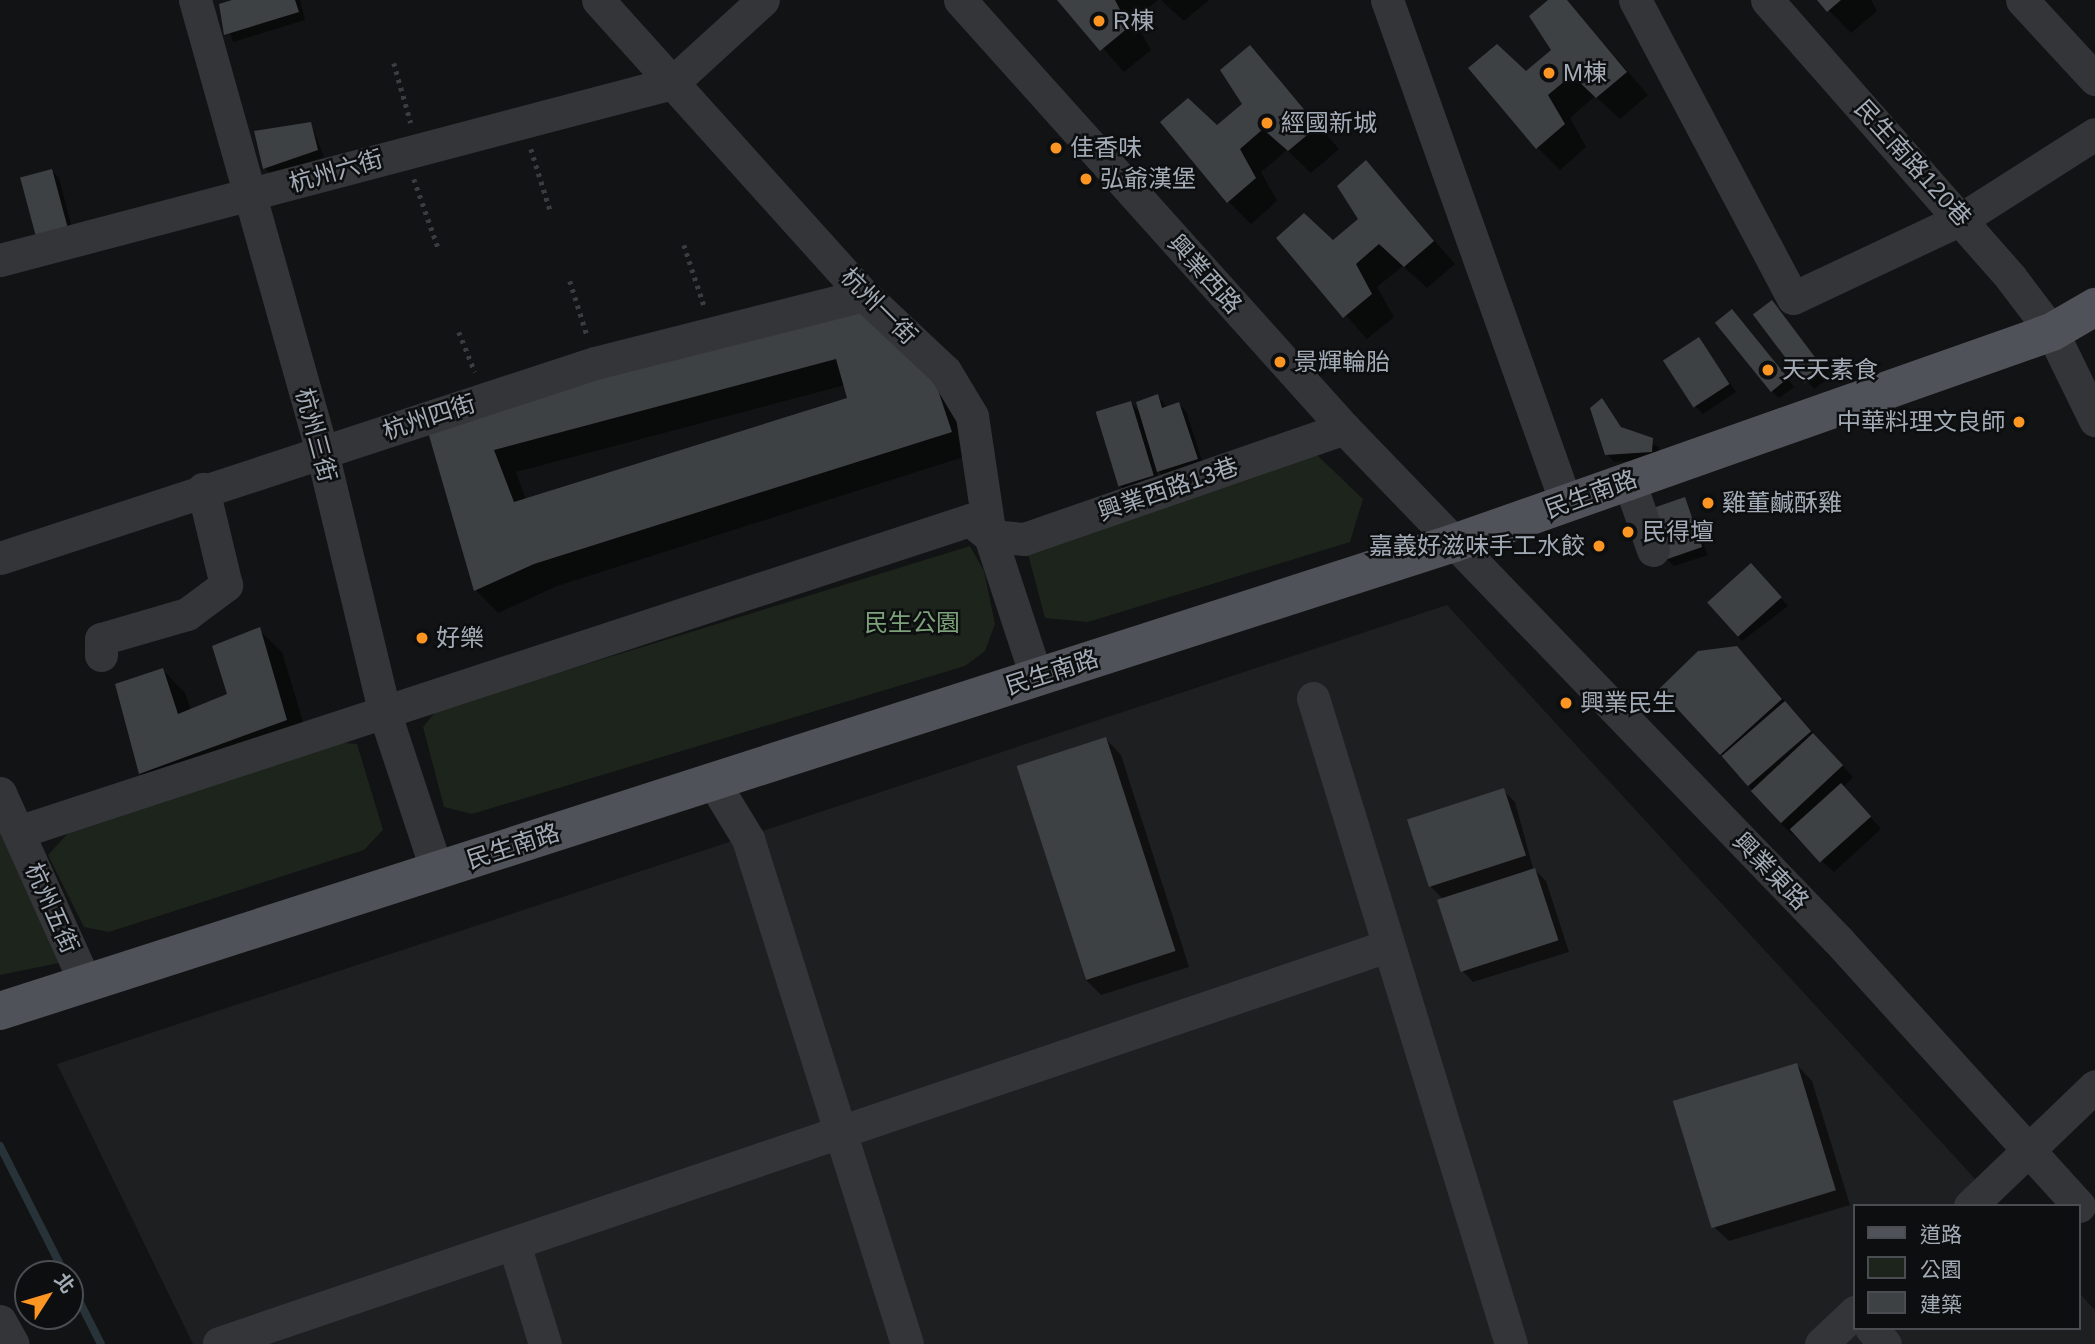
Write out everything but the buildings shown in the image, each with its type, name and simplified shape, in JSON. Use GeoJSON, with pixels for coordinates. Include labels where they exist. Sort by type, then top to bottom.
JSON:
{"type":"FeatureCollection","features":[{"type":"Feature","properties":{"kind":"main road","name":"民生南路"},"geometry":{"type":"LineString","coordinates":[[0,1011],[1454,543],[2052,332],[2095,307]]}},
{"type":"Feature","properties":{"kind":"street","name":"杭州三街"},"geometry":{"type":"LineString","coordinates":[[195,0],[252,194],[322,452],[384,710],[437,871]]}},
{"type":"Feature","properties":{"kind":"street","name":"杭州一街"},"geometry":{"type":"LineString","coordinates":[[598,0],[864,295],[946,371],[972,416],[990,537],[1036,676]]}},
{"type":"Feature","properties":{"kind":"street"},"geometry":{"type":"LineString","coordinates":[[672,83],[763,0]]}},
{"type":"Feature","properties":{"kind":"street","name":"興業西路"},"geometry":{"type":"LineString","coordinates":[[960,0],[1344,428],[1454,543]]}},
{"type":"Feature","properties":{"kind":"street"},"geometry":{"type":"LineString","coordinates":[[1387,0],[1566,503]]}},
{"type":"Feature","properties":{"kind":"street"},"geometry":{"type":"LineString","coordinates":[[1635,0],[1793,298],[1963,218],[2095,134]]}},
{"type":"Feature","properties":{"kind":"street","name":"民生南路120巷"},"geometry":{"type":"LineString","coordinates":[[1767,0],[1963,218],[2052,332],[2095,420]]}},
{"type":"Feature","properties":{"kind":"street"},"geometry":{"type":"LineString","coordinates":[[2022,0],[2095,79]]}},
{"type":"Feature","properties":{"kind":"street","name":"杭州六街"},"geometry":{"type":"LineString","coordinates":[[0,260],[252,194],[522,118],[672,83]]}},
{"type":"Feature","properties":{"kind":"street","name":"杭州四街"},"geometry":{"type":"LineString","coordinates":[[0,558],[203,489],[595,363],[712,328],[864,295]]}},
{"type":"Feature","properties":{"kind":"street","name":"興業西路13巷"},"geometry":{"type":"LineString","coordinates":[[990,537],[1024,539],[1344,428]]}},
{"type":"Feature","properties":{"kind":"street"},"geometry":{"type":"LineString","coordinates":[[1629,481],[1654,550]]}},
{"type":"Feature","properties":{"kind":"street"},"geometry":{"type":"LineString","coordinates":[[101,655],[101,639],[187,614],[226,585],[203,489]]}},
{"type":"Feature","properties":{"kind":"street"},"geometry":{"type":"LineString","coordinates":[[18,832],[970,520],[990,537]]}},
{"type":"Feature","properties":{"kind":"street","name":"興業東路"},"geometry":{"type":"LineString","coordinates":[[1454,543],[1838,940],[2077,1204]]}},
{"type":"Feature","properties":{"kind":"street"},"geometry":{"type":"LineString","coordinates":[[1313,698],[1511,1344]]}},
{"type":"Feature","properties":{"kind":"street"},"geometry":{"type":"LineString","coordinates":[[714,783],[748,839],[844,1129],[907,1344]]}},
{"type":"Feature","properties":{"kind":"street","name":"杭州五街"},"geometry":{"type":"LineString","coordinates":[[0,793],[86,985]]}},
{"type":"Feature","properties":{"kind":"street"},"geometry":{"type":"LineString","coordinates":[[219,1343],[1387,946]]}},
{"type":"Feature","properties":{"kind":"street"},"geometry":{"type":"LineString","coordinates":[[1972,1204],[2095,1086]]}},
{"type":"Feature","properties":{"kind":"street","name":"興業東路"},"geometry":{"type":"LineString","coordinates":[[2081,1208],[2095,1223]]}},
{"type":"Feature","properties":{"kind":"street"},"geometry":{"type":"LineString","coordinates":[[514,1244],[545,1344]]}},
{"type":"Feature","properties":{"kind":"street"},"geometry":{"type":"LineString","coordinates":[[1821,1344],[1854,1313]]}},
{"type":"Feature","properties":{"kind":"street"},"geometry":{"type":"LineString","coordinates":[[0,1321],[13,1344]]}},
{"type":"Feature","properties":{"kind":"street"},"geometry":{"type":"LineString","coordinates":[[1873,1330],[1885,1344]]}},
{"type":"Feature","properties":{"kind":"path"},"geometry":{"type":"LineString","coordinates":[[394,63],[411,149],[439,250]]}},
{"type":"Feature","properties":{"kind":"path"},"geometry":{"type":"LineString","coordinates":[[522,118],[551,213]]}},
{"type":"Feature","properties":{"kind":"path"},"geometry":{"type":"LineString","coordinates":[[684,245],[712,328]]}},
{"type":"Feature","properties":{"kind":"path"},"geometry":{"type":"LineString","coordinates":[[570,281],[595,363]]}},
{"type":"Feature","properties":{"kind":"path"},"geometry":{"type":"LineString","coordinates":[[459,332],[485,400]]}},
{"type":"Feature","properties":{"kind":"shaded area"},"geometry":{"type":"Polygon","coordinates":[[[1447,605],[1998,1204],[1854,1204],[1854,1330],[2081,1330],[2081,1295],[2095,1310],[2095,1344],[193,1344],[57,1064],[1447,605]]]}},
{"type":"Feature","properties":{"kind":"green space"},"geometry":{"type":"Polygon","coordinates":[[[1315,453],[1363,499],[1350,542],[1088,622],[1045,618],[1028,554],[1315,453]]]}},
{"type":"Feature","properties":{"kind":"green space","name":"民生公園"},"geometry":{"type":"Polygon","coordinates":[[[970,546],[984,571],[995,624],[985,651],[965,666],[472,814],[444,807],[423,727],[437,710],[970,546]]]}},
{"type":"Feature","properties":{"kind":"green space"},"geometry":{"type":"Polygon","coordinates":[[[334,742],[357,744],[383,830],[364,850],[109,932],[84,927],[48,855],[72,829],[334,742]]]}},
{"type":"Feature","properties":{"kind":"green space"},"geometry":{"type":"Polygon","coordinates":[[[0,825],[69,961],[0,975],[0,825]]]}},
{"type":"Feature","properties":{"kind":"waterway"},"geometry":{"type":"LineString","coordinates":[[0,1146],[58,1260]]}},
{"type":"Feature","properties":{"kind":"waterway"},"geometry":{"type":"LineString","coordinates":[[84,1311],[101,1344]]}},
{"type":"Feature","properties":{"kind":"place","name":"R棟"},"geometry":{"type":"Point","coordinates":[1099,21]}},
{"type":"Feature","properties":{"kind":"place","name":"M棟"},"geometry":{"type":"Point","coordinates":[1549,73]}},
{"type":"Feature","properties":{"kind":"place","name":"經國新城"},"geometry":{"type":"Point","coordinates":[1267,123]}},
{"type":"Feature","properties":{"kind":"place","name":"佳香味"},"geometry":{"type":"Point","coordinates":[1056,148]}},
{"type":"Feature","properties":{"kind":"place","name":"弘爺漢堡"},"geometry":{"type":"Point","coordinates":[1086,179]}},
{"type":"Feature","properties":{"kind":"place","name":"景輝輪胎"},"geometry":{"type":"Point","coordinates":[1280,362]}},
{"type":"Feature","properties":{"kind":"place","name":"天天素食"},"geometry":{"type":"Point","coordinates":[1768,370]}},
{"type":"Feature","properties":{"kind":"place","name":"中華料理文良師"},"geometry":{"type":"Point","coordinates":[2019,422]}},
{"type":"Feature","properties":{"kind":"place","name":"雞董鹹酥雞"},"geometry":{"type":"Point","coordinates":[1708,503]}},
{"type":"Feature","properties":{"kind":"place","name":"民得壇"},"geometry":{"type":"Point","coordinates":[1628,532]}},
{"type":"Feature","properties":{"kind":"place","name":"嘉義好滋味手工水餃"},"geometry":{"type":"Point","coordinates":[1599,546]}},
{"type":"Feature","properties":{"kind":"place","name":"好樂"},"geometry":{"type":"Point","coordinates":[422,638]}},
{"type":"Feature","properties":{"kind":"place","name":"興業民生"},"geometry":{"type":"Point","coordinates":[1566,703]}}]}
